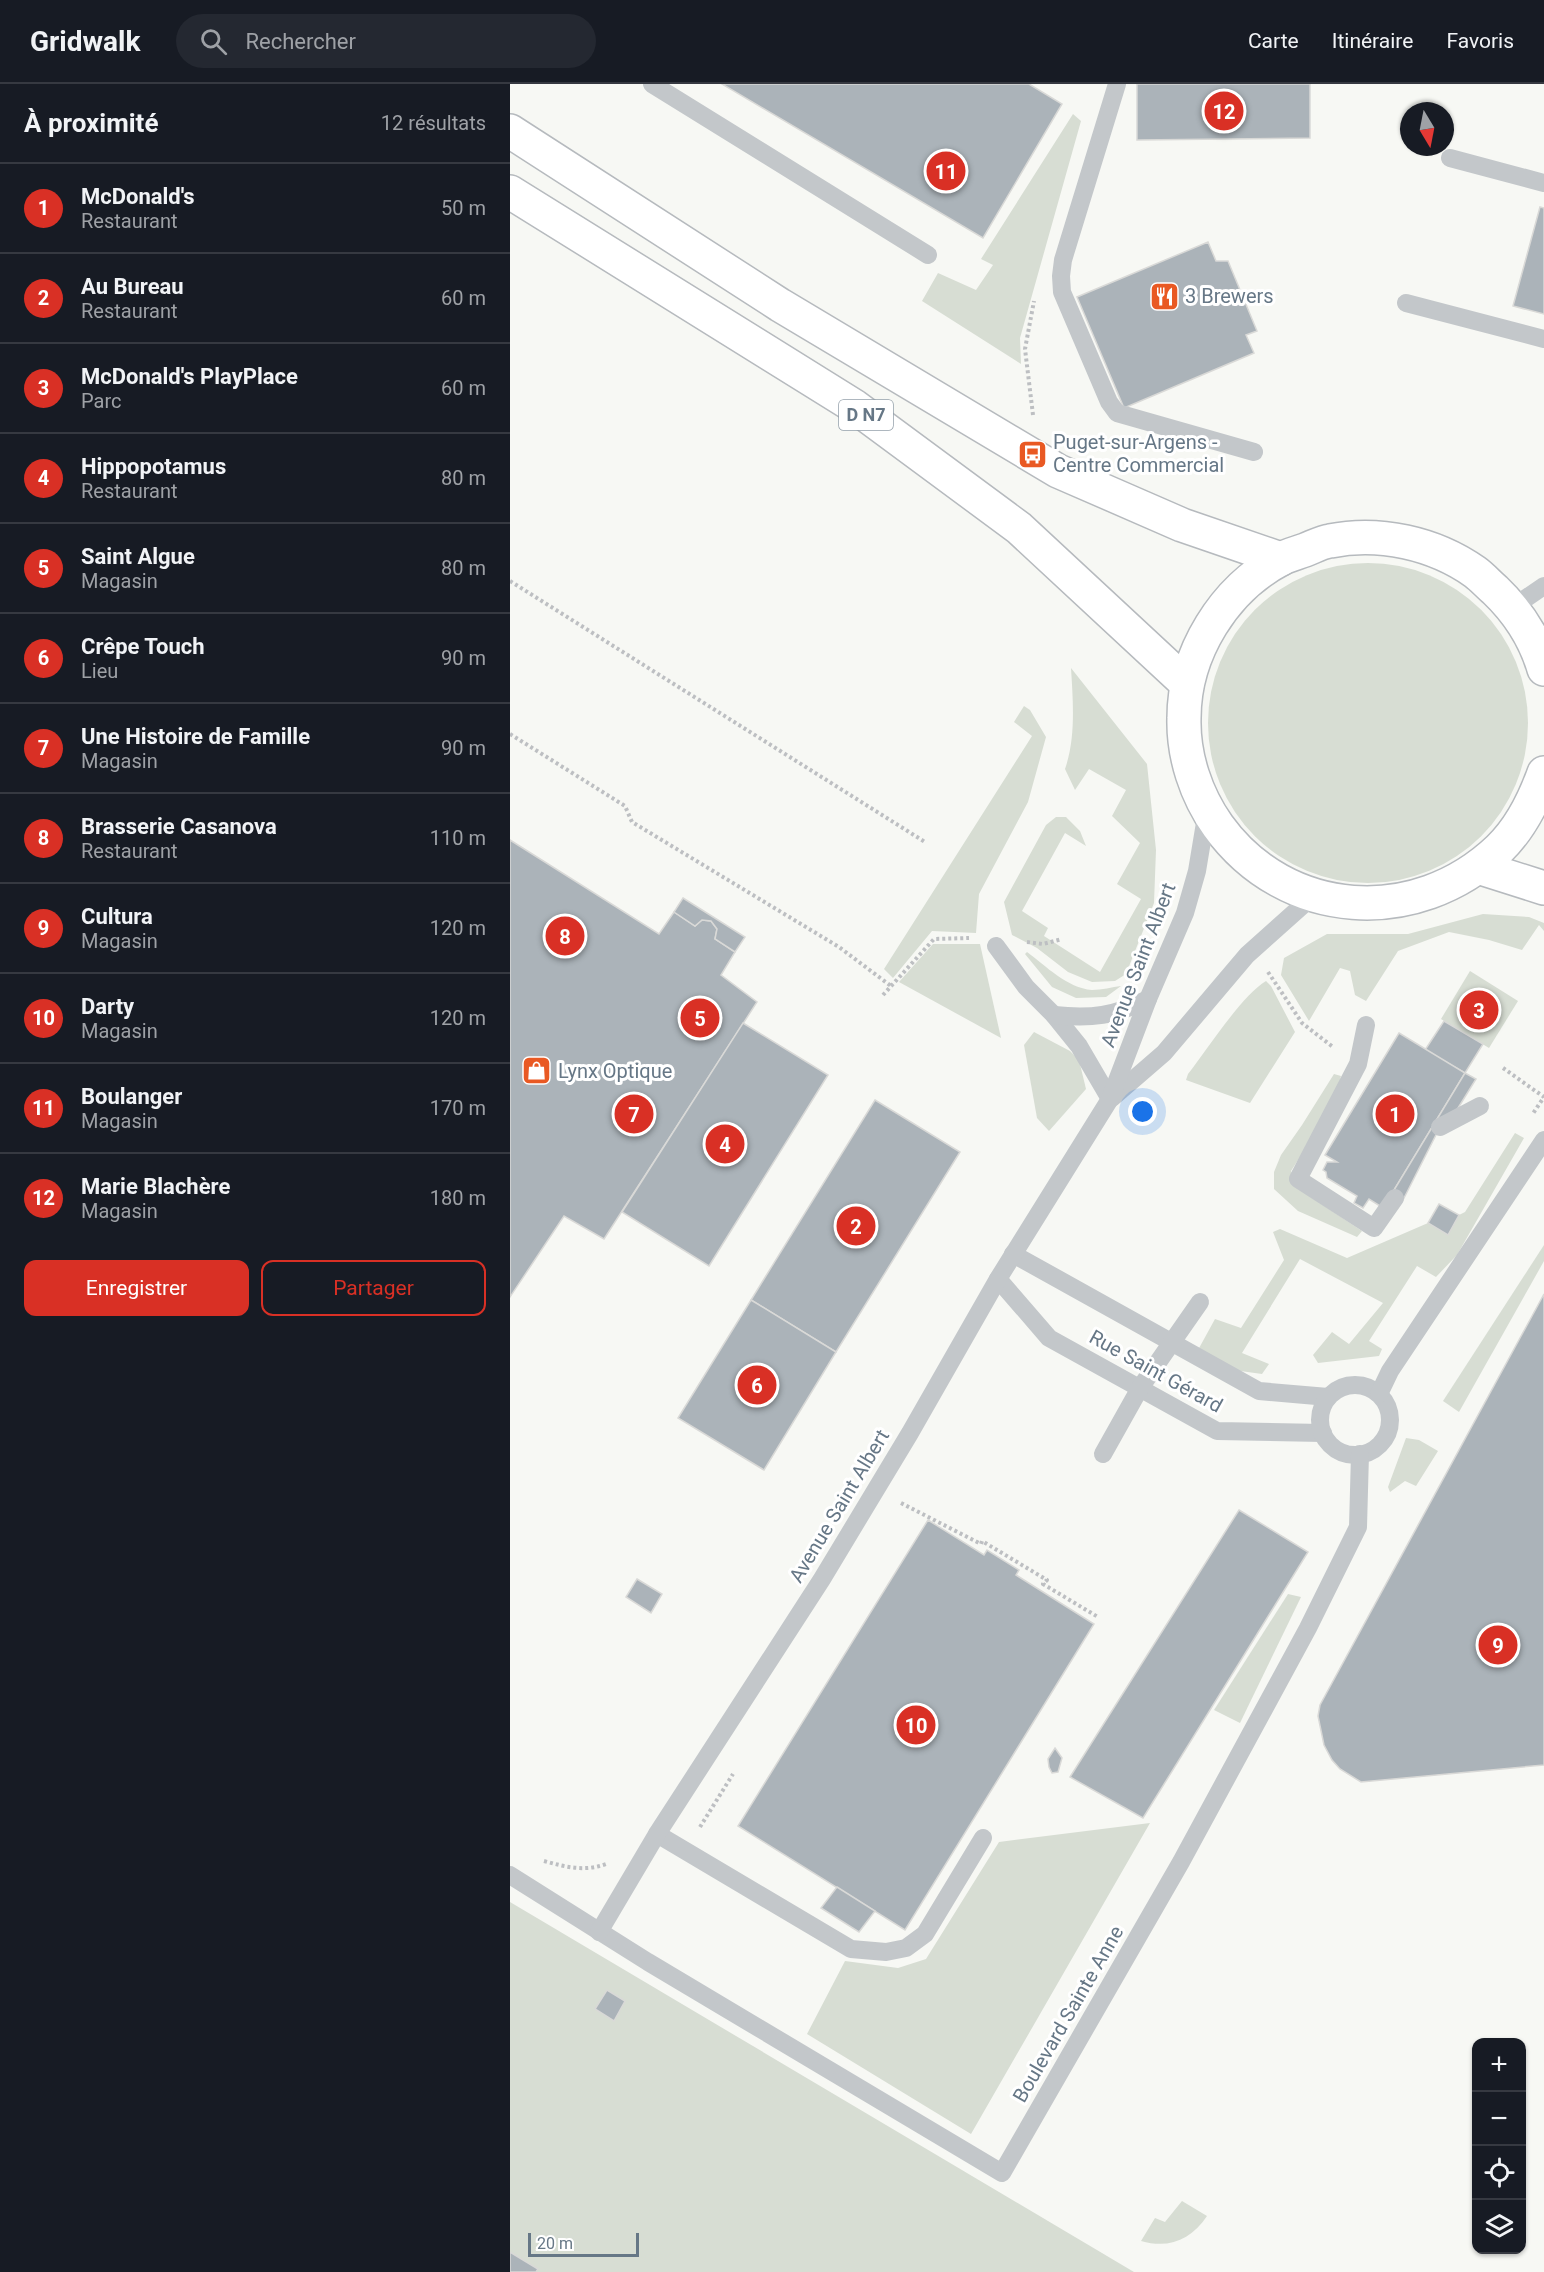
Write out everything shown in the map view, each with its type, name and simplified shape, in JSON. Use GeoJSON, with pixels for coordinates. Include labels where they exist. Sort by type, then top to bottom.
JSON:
{"type":"FeatureCollection","features":[{"type":"Feature","properties":{"kind":"main road","name":"D N7"},"geometry":{"type":"LineString","coordinates":[[510,131],[780,305],[1058,471],[1182,525],[1281,559]]}},
{"type":"Feature","properties":{"kind":"main road","name":"D N7"},"geometry":{"type":"LineString","coordinates":[[510,192],[854,406],[1019,528],[1187,684]]}},
{"type":"Feature","properties":{"kind":"main road"},"geometry":{"type":"LineString","coordinates":[[1544,669],[1541,657],[1513,607],[1476,572],[1431,548],[1381,537],[1329,541],[1281,559],[1248,581],[1220,611],[1200,646],[1187,684],[1184,717],[1186,749],[1194,781],[1207,811],[1227,838],[1252,863],[1281,882],[1313,896],[1341,902],[1370,904],[1399,901],[1454,883],[1478,867],[1501,847],[1520,824],[1544,773]]}},
{"type":"Feature","properties":{"kind":"main road"},"geometry":{"type":"LineString","coordinates":[[1478,867],[1544,888]]}},
{"type":"Feature","properties":{"kind":"lane"},"geometry":{"type":"LineString","coordinates":[[652,84],[928,255]]}},
{"type":"Feature","properties":{"kind":"lane"},"geometry":{"type":"LineString","coordinates":[[1117,84],[1064,260],[1061,276],[1062,292],[1109,402],[1117,413],[1254,452]]}},
{"type":"Feature","properties":{"kind":"lane"},"geometry":{"type":"LineString","coordinates":[[1450,158],[1544,183]]}},
{"type":"Feature","properties":{"kind":"lane"},"geometry":{"type":"LineString","coordinates":[[1406,303],[1544,339]]}},
{"type":"Feature","properties":{"kind":"lane"},"geometry":{"type":"LineString","coordinates":[[1513,607],[1544,586]]}},
{"type":"Feature","properties":{"kind":"lane","name":"Avenue Saint Albert"},"geometry":{"type":"LineString","coordinates":[[600,1932],[657,1834],[822,1579],[1013,1254],[1110,1099],[1148,999],[1185,913],[1197,871],[1207,811]]}},
{"type":"Feature","properties":{"kind":"lane","name":"Avenue Saint Albert"},"geometry":{"type":"LineString","coordinates":[[1110,1099],[1164,1053],[1247,955],[1313,896]]}},
{"type":"Feature","properties":{"kind":"lane"},"geometry":{"type":"LineString","coordinates":[[996,946],[1026,987],[1054,1014],[1079,1046],[1110,1099]]}},
{"type":"Feature","properties":{"kind":"lane"},"geometry":{"type":"LineString","coordinates":[[1054,1014],[1089,1017],[1108,1014],[1125,1010],[1148,999]]}},
{"type":"Feature","properties":{"kind":"lane"},"geometry":{"type":"LineString","coordinates":[[1366,1025],[1358,1064],[1298,1179],[1374,1228],[1395,1198]]}},
{"type":"Feature","properties":{"kind":"lane"},"geometry":{"type":"LineString","coordinates":[[1440,1127],[1480,1106]]}},
{"type":"Feature","properties":{"kind":"lane"},"geometry":{"type":"LineString","coordinates":[[1379,1394],[1390,1371],[1543,1141]]}},
{"type":"Feature","properties":{"kind":"lane","name":"Rue Saint Gérard"},"geometry":{"type":"LineString","coordinates":[[1013,1254],[1259,1391],[1328,1397]]}},
{"type":"Feature","properties":{"kind":"lane","name":"Rue Saint Gérard"},"geometry":{"type":"LineString","coordinates":[[998,1279],[1049,1338],[1217,1431],[1323,1433]]}},
{"type":"Feature","properties":{"kind":"lane"},"geometry":{"type":"LineString","coordinates":[[1103,1454],[1140,1388],[1200,1302]]}},
{"type":"Feature","properties":{"kind":"lane"},"geometry":{"type":"LineString","coordinates":[[1358,1385],[1379,1394],[1386,1403],[1390,1425],[1380,1444],[1360,1454],[1348,1454],[1329,1442],[1323,1433],[1321,1414],[1328,1397],[1347,1386],[1358,1385]]}},
{"type":"Feature","properties":{"kind":"lane","name":"Boulevard Sainte Anne"},"geometry":{"type":"LineString","coordinates":[[600,1932],[1002,2173],[1181,1862],[1308,1628],[1358,1527],[1360,1454]]}},
{"type":"Feature","properties":{"kind":"lane"},"geometry":{"type":"LineString","coordinates":[[657,1834],[851,1949],[886,1952],[906,1948],[925,1934],[983,1838]]}},
{"type":"Feature","properties":{"kind":"lane"},"geometry":{"type":"LineString","coordinates":[[510,1875],[600,1932]]}},
{"type":"Feature","properties":{"kind":"path"},"geometry":{"type":"LineString","coordinates":[[510,581],[925,842]]}},
{"type":"Feature","properties":{"kind":"path"},"geometry":{"type":"LineString","coordinates":[[510,734],[625,806],[632,822],[839,947],[891,986]]}},
{"type":"Feature","properties":{"kind":"path"},"geometry":{"type":"LineString","coordinates":[[883,995],[934,939],[975,938]]}},
{"type":"Feature","properties":{"kind":"path"},"geometry":{"type":"LineString","coordinates":[[1024,941],[1043,944],[1062,939]]}},
{"type":"Feature","properties":{"kind":"path"},"geometry":{"type":"LineString","coordinates":[[1247,955],[1271,974],[1302,1023],[1358,1064]]}},
{"type":"Feature","properties":{"kind":"path"},"geometry":{"type":"LineString","coordinates":[[1503,1068],[1544,1097],[1522,1129],[1543,1141]]}},
{"type":"Feature","properties":{"kind":"path"},"geometry":{"type":"LineString","coordinates":[[910,1507],[981,1544],[982,1541],[1047,1580],[1043,1584],[1098,1617]]}},
{"type":"Feature","properties":{"kind":"path"},"geometry":{"type":"LineString","coordinates":[[540,1860],[571,1869],[595,1868],[614,1861]]}},
{"type":"Feature","properties":{"kind":"shaded area"},"geometry":{"type":"Polygon","coordinates":[[[1073,114],[1081,121],[1020,338],[1021,364],[922,301],[938,273],[976,290],[993,265],[981,259],[1073,114]]]}},
{"type":"Feature","properties":{"kind":"shaded area"},"geometry":{"type":"Polygon","coordinates":[[[1368,563],[1399,566],[1429,575],[1457,590],[1481,610],[1501,634],[1516,662],[1525,692],[1528,723],[1525,754],[1516,784],[1501,812],[1481,836],[1457,856],[1429,871],[1399,880],[1368,883],[1337,880],[1307,871],[1279,856],[1255,836],[1235,812],[1220,784],[1211,754],[1208,723],[1211,692],[1220,662],[1235,634],[1255,610],[1279,590],[1307,575],[1337,566],[1368,563]]]}},
{"type":"Feature","properties":{"kind":"shaded area"},"geometry":{"type":"Polygon","coordinates":[[[1071,668],[1147,764],[1156,850],[1154,903],[1126,974],[1115,981],[1092,982],[1068,972],[1037,948],[1012,935],[1004,902],[1046,825],[1056,817],[1066,817],[1080,831],[1086,846],[1065,833],[1022,911],[1048,928],[1044,936],[1100,972],[1141,899],[1117,884],[1140,843],[1112,816],[1126,790],[1089,769],[1075,790],[1065,769],[1072,732],[1071,668]]]}},
{"type":"Feature","properties":{"kind":"shaded area"},"geometry":{"type":"Polygon","coordinates":[[[1024,706],[1030,710],[1046,737],[1028,802],[979,894],[976,933],[932,931],[893,978],[884,969],[1032,736],[1014,722],[1024,706]]]}},
{"type":"Feature","properties":{"kind":"shaded area"},"geometry":{"type":"Polygon","coordinates":[[[1483,914],[1529,917],[1544,923],[1544,931],[1539,925],[1522,950],[1489,940],[1449,932],[1398,951],[1366,1001],[1355,995],[1350,971],[1340,968],[1309,1021],[1281,975],[1284,958],[1327,934],[1408,934],[1483,914]]]}},
{"type":"Feature","properties":{"kind":"shaded area"},"geometry":{"type":"Polygon","coordinates":[[[933,944],[980,944],[1001,1038],[899,982],[933,944]]]}},
{"type":"Feature","properties":{"kind":"shaded area"},"geometry":{"type":"Polygon","coordinates":[[[1027,952],[1065,981],[1074,985],[1092,990],[1121,986],[1106,997],[1076,998],[1052,987],[1025,954],[1027,952]]]}},
{"type":"Feature","properties":{"kind":"shaded area"},"geometry":{"type":"Polygon","coordinates":[[[1470,971],[1518,1001],[1489,1048],[1441,1019],[1470,971]]]}},
{"type":"Feature","properties":{"kind":"shaded area"},"geometry":{"type":"Polygon","coordinates":[[[1266,981],[1271,986],[1295,1032],[1250,1103],[1186,1080],[1188,1074],[1236,1010],[1266,981]]]}},
{"type":"Feature","properties":{"kind":"shaded area"},"geometry":{"type":"Polygon","coordinates":[[[1034,1032],[1070,1051],[1079,1060],[1086,1089],[1049,1131],[1037,1118],[1024,1045],[1034,1032]]]}},
{"type":"Feature","properties":{"kind":"shaded area"},"geometry":{"type":"Polygon","coordinates":[[[1334,1074],[1341,1076],[1333,1105],[1291,1171],[1294,1186],[1362,1231],[1357,1237],[1298,1211],[1274,1189],[1274,1172],[1281,1155],[1334,1074]]]}},
{"type":"Feature","properties":{"kind":"shaded area"},"geometry":{"type":"Polygon","coordinates":[[[1515,1133],[1524,1138],[1457,1255],[1436,1277],[1417,1266],[1369,1341],[1382,1349],[1379,1356],[1318,1363],[1313,1355],[1332,1332],[1349,1344],[1383,1303],[1300,1259],[1242,1353],[1269,1364],[1262,1374],[1226,1369],[1198,1350],[1215,1319],[1241,1328],[1284,1260],[1273,1232],[1280,1229],[1347,1258],[1428,1223],[1448,1235],[1515,1133]]]}},
{"type":"Feature","properties":{"kind":"shaded area"},"geometry":{"type":"Polygon","coordinates":[[[1544,1245],[1544,1261],[1459,1412],[1443,1401],[1544,1245]]]}},
{"type":"Feature","properties":{"kind":"shaded area"},"geometry":{"type":"Polygon","coordinates":[[[1406,1438],[1419,1440],[1438,1451],[1416,1486],[1405,1481],[1390,1492],[1388,1487],[1406,1438]]]}},
{"type":"Feature","properties":{"kind":"shaded area"},"geometry":{"type":"Polygon","coordinates":[[[1288,1594],[1301,1597],[1240,1723],[1214,1710],[1288,1594]]]}},
{"type":"Feature","properties":{"kind":"shaded area"},"geometry":{"type":"Polygon","coordinates":[[[1150,1823],[971,2134],[807,2034],[845,1961],[898,1968],[926,1959],[999,1842],[1150,1823]]]}},
{"type":"Feature","properties":{"kind":"shaded area"},"geometry":{"type":"Polygon","coordinates":[[[510,1902],[1134,2272],[510,2272],[510,1902]]]}},
{"type":"Feature","properties":{"kind":"shaded area"},"geometry":{"type":"Polygon","coordinates":[[[1182,2201],[1207,2216],[1194,2231],[1170,2243],[1141,2241],[1155,2218],[1165,2222],[1182,2201]]]}},
{"type":"Feature","properties":{"kind":"building"},"geometry":{"type":"Polygon","coordinates":[[[722,84],[1029,84],[1062,104],[983,238],[722,84]]]}},
{"type":"Feature","properties":{"kind":"building"},"geometry":{"type":"Polygon","coordinates":[[[1137,84],[1310,84],[1310,138],[1137,140],[1137,84]]]}},
{"type":"Feature","properties":{"kind":"building"},"geometry":{"type":"Polygon","coordinates":[[[1540,207],[1544,208],[1544,314],[1513,306],[1540,207]]]}},
{"type":"Feature","properties":{"kind":"building"},"geometry":{"type":"Polygon","coordinates":[[[1208,242],[1216,261],[1228,261],[1257,331],[1246,335],[1254,353],[1124,408],[1077,297],[1208,242]]]}},
{"type":"Feature","properties":{"kind":"building"},"geometry":{"type":"Polygon","coordinates":[[[510,840],[659,934],[674,912],[695,926],[702,920],[711,921],[717,929],[715,939],[735,952],[721,975],[757,1002],[604,1239],[564,1216],[510,1297],[510,840]]]}},
{"type":"Feature","properties":{"kind":"building"},"geometry":{"type":"Polygon","coordinates":[[[683,898],[745,937],[735,952],[715,939],[717,929],[711,921],[702,920],[695,926],[674,912],[683,898]]]}},
{"type":"Feature","properties":{"kind":"building"},"geometry":{"type":"Polygon","coordinates":[[[1444,1021],[1483,1044],[1465,1073],[1425,1050],[1444,1021]]]}},
{"type":"Feature","properties":{"kind":"building"},"geometry":{"type":"Polygon","coordinates":[[[743,1023],[828,1075],[709,1266],[622,1212],[743,1023]]]}},
{"type":"Feature","properties":{"kind":"building"},"geometry":{"type":"Polygon","coordinates":[[[1399,1033],[1465,1073],[1391,1195],[1380,1206],[1369,1199],[1363,1208],[1354,1203],[1357,1196],[1327,1178],[1323,1170],[1327,1162],[1337,1162],[1325,1155],[1399,1033]]]}},
{"type":"Feature","properties":{"kind":"building"},"geometry":{"type":"Polygon","coordinates":[[[1465,1073],[1476,1079],[1455,1113],[1440,1127],[1402,1202],[1391,1195],[1465,1073]]]}},
{"type":"Feature","properties":{"kind":"building"},"geometry":{"type":"Polygon","coordinates":[[[875,1100],[960,1152],[836,1352],[751,1300],[875,1100]]]}},
{"type":"Feature","properties":{"kind":"building"},"geometry":{"type":"Polygon","coordinates":[[[1439,1204],[1459,1215],[1448,1235],[1428,1223],[1439,1204]]]}},
{"type":"Feature","properties":{"kind":"building"},"geometry":{"type":"Polygon","coordinates":[[[1544,1294],[1544,1765],[1361,1782],[1340,1769],[1324,1745],[1318,1716],[1320,1705],[1544,1294]]]}},
{"type":"Feature","properties":{"kind":"building"},"geometry":{"type":"Polygon","coordinates":[[[751,1300],[836,1352],[764,1470],[678,1418],[751,1300]]]}},
{"type":"Feature","properties":{"kind":"building"},"geometry":{"type":"Polygon","coordinates":[[[1239,1510],[1308,1552],[1143,1818],[1070,1777],[1239,1510]]]}},
{"type":"Feature","properties":{"kind":"building"},"geometry":{"type":"Polygon","coordinates":[[[928,1520],[984,1555],[987,1550],[1019,1570],[1016,1575],[1094,1624],[905,1930],[738,1826],[928,1520]]]}},
{"type":"Feature","properties":{"kind":"building"},"geometry":{"type":"Polygon","coordinates":[[[637,1579],[662,1594],[651,1613],[626,1597],[637,1579]]]}},
{"type":"Feature","properties":{"kind":"building"},"geometry":{"type":"Polygon","coordinates":[[[1055,1748],[1062,1758],[1058,1772],[1052,1773],[1048,1759],[1055,1748]]]}},
{"type":"Feature","properties":{"kind":"building"},"geometry":{"type":"Polygon","coordinates":[[[837,1887],[875,1911],[859,1932],[821,1908],[837,1887]]]}},
{"type":"Feature","properties":{"kind":"building"},"geometry":{"type":"Polygon","coordinates":[[[607,1990],[625,2001],[614,2021],[595,2009],[607,1990]]]}},
{"type":"Feature","properties":{"kind":"building"},"geometry":{"type":"Polygon","coordinates":[[[510,2252],[538,2269],[536,2272],[510,2272],[510,2252]]]}},
{"type":"Feature","properties":{"kind":"place","name":"Marie Blachère"},"geometry":{"type":"Point","coordinates":[1224,111]}},
{"type":"Feature","properties":{"kind":"place","name":"Boulanger"},"geometry":{"type":"Point","coordinates":[946,171]}},
{"type":"Feature","properties":{"kind":"place","name":"3 Brewers"},"geometry":{"type":"Point","coordinates":[1164,296]}},
{"type":"Feature","properties":{"kind":"place","name":"Puget-sur-Argens - Centre Commercial"},"geometry":{"type":"Point","coordinates":[1032,454]}},
{"type":"Feature","properties":{"kind":"place","name":"Brasserie Casanova"},"geometry":{"type":"Point","coordinates":[565,936]}},
{"type":"Feature","properties":{"kind":"place","name":"McDonald's PlayPlace"},"geometry":{"type":"Point","coordinates":[1479,1010]}},
{"type":"Feature","properties":{"kind":"place","name":"Saint Algue"},"geometry":{"type":"Point","coordinates":[700,1018]}},
{"type":"Feature","properties":{"kind":"place","name":"Lynx Optique"},"geometry":{"type":"Point","coordinates":[537,1071]}},
{"type":"Feature","properties":{"kind":"place","name":"Une Histoire de Famille"},"geometry":{"type":"Point","coordinates":[634,1114]}},
{"type":"Feature","properties":{"kind":"place","name":"McDonald's"},"geometry":{"type":"Point","coordinates":[1395,1114]}},
{"type":"Feature","properties":{"kind":"place","name":"Hippopotamus"},"geometry":{"type":"Point","coordinates":[725,1144]}},
{"type":"Feature","properties":{"kind":"place","name":"Au Bureau"},"geometry":{"type":"Point","coordinates":[856,1226]}},
{"type":"Feature","properties":{"kind":"place","name":"Crêpe Touch"},"geometry":{"type":"Point","coordinates":[757,1385]}},
{"type":"Feature","properties":{"kind":"place","name":"Cultura"},"geometry":{"type":"Point","coordinates":[1498,1645]}},
{"type":"Feature","properties":{"kind":"place","name":"Darty"},"geometry":{"type":"Point","coordinates":[916,1725]}}]}
